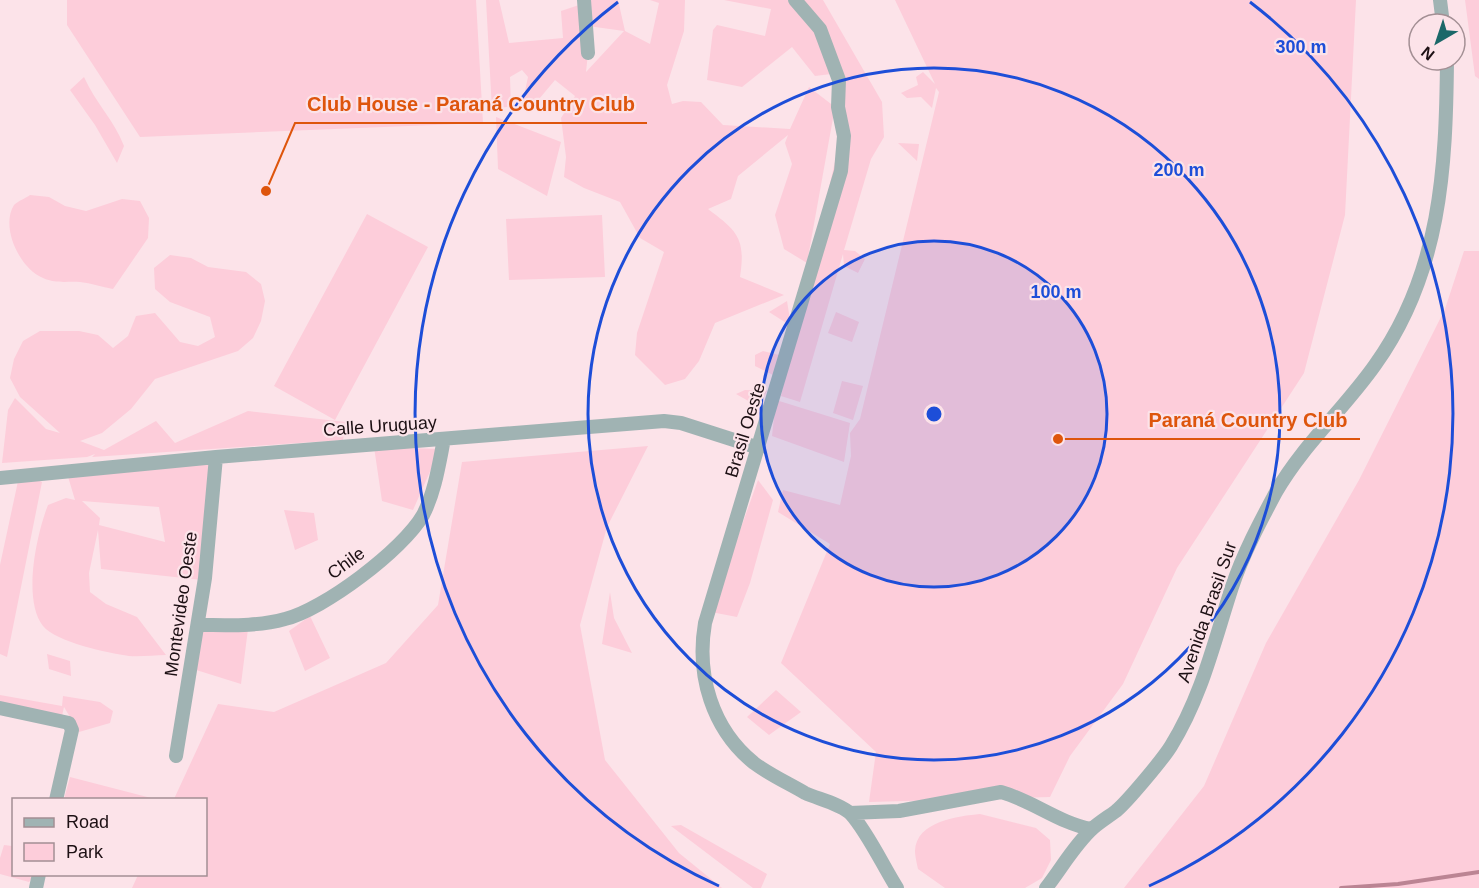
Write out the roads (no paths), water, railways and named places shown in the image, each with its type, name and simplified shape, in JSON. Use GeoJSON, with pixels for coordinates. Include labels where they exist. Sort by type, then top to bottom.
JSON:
{"type":"FeatureCollection","features":[{"type":"Feature","properties":{"kind":"street"},"geometry":{"type":"LineString","coordinates":[[584,0],[588,53]]}},
{"type":"Feature","properties":{"kind":"street","name":"Brasil Oeste"},"geometry":{"type":"LineString","coordinates":[[795,0],[820,29],[839,80],[838,107],[844,136],[841,171],[705,623],[702,640],[703,678],[709,700],[719,720],[752,761],[809,795],[850,813],[898,811],[1001,792],[1018,797],[1076,826],[1091,829]]}},
{"type":"Feature","properties":{"kind":"street","name":"Avenida Brasil Sur"},"geometry":{"type":"LineString","coordinates":[[1046,888],[1091,829],[1118,810],[1170,749],[1194,702],[1233,585],[1276,493],[1295,461],[1375,365],[1395,334],[1416,291],[1431,246],[1446,153],[1447,72]]}},
{"type":"Feature","properties":{"kind":"street","name":"Calle Uruguay"},"geometry":{"type":"LineString","coordinates":[[0,478],[216,457],[664,421],[681,423],[759,448]]}},
{"type":"Feature","properties":{"kind":"street","name":"Chile"},"geometry":{"type":"LineString","coordinates":[[198,625],[247,626],[287,619],[326,599],[374,567],[422,516],[435,482],[444,440]]}},
{"type":"Feature","properties":{"kind":"street","name":"Montevideo Oeste"},"geometry":{"type":"LineString","coordinates":[[176,756],[205,578],[216,457]]}},
{"type":"Feature","properties":{"kind":"street"},"geometry":{"type":"LineString","coordinates":[[0,708],[69,723],[72,730],[56,798]]}},
{"type":"Feature","properties":{"kind":"street"},"geometry":{"type":"LineString","coordinates":[[850,813],[897,888]]}},
{"type":"Feature","properties":{"kind":"waterway"},"geometry":{"type":"LineString","coordinates":[[1341,888],[1398,884],[1479,872]]}},
{"type":"Feature","properties":{"kind":"place","name":"Club House - Paraná Country Club"},"geometry":{"type":"Point","coordinates":[266,191]}},
{"type":"Feature","properties":{"kind":"place","name":"Paraná Country Club"},"geometry":{"type":"Point","coordinates":[1058,439]}}]}
